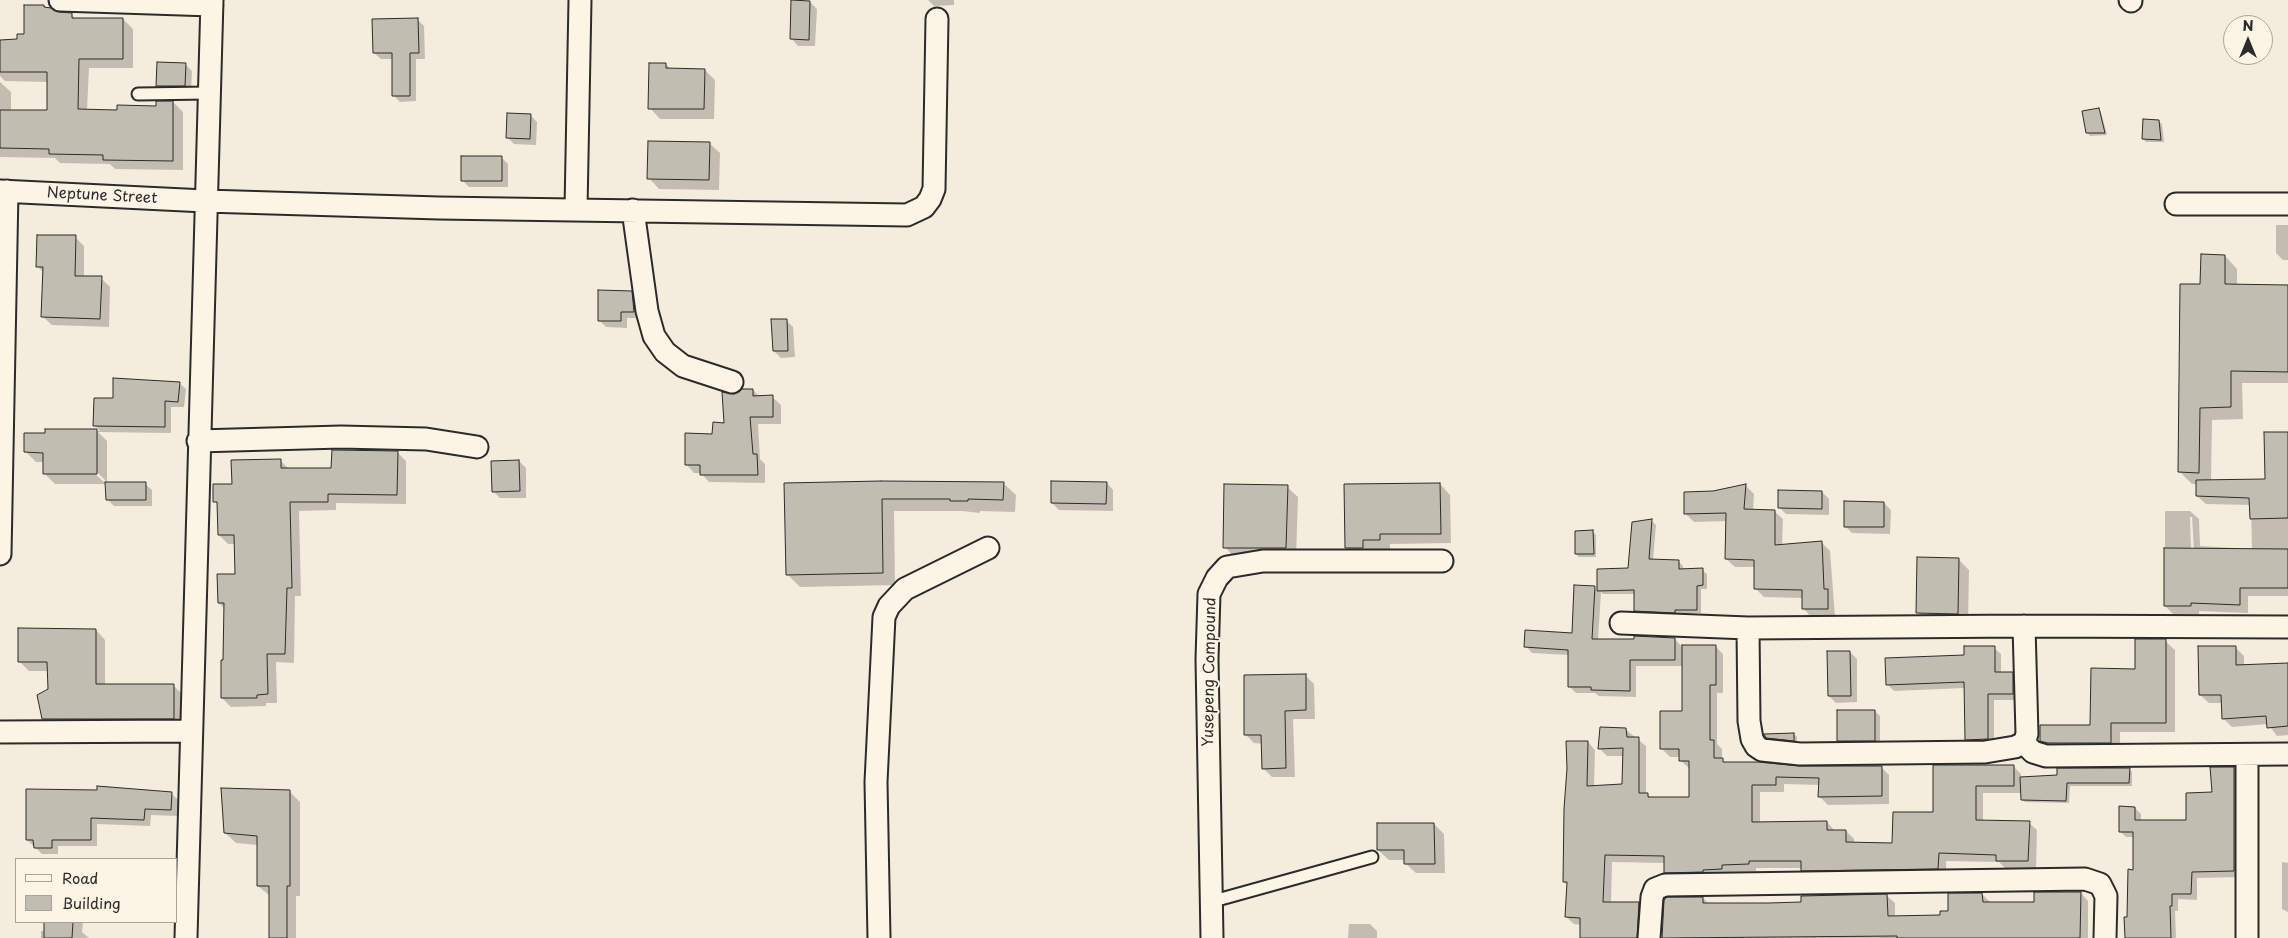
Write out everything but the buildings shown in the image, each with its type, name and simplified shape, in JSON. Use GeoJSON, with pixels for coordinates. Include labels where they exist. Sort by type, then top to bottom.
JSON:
{"type":"FeatureCollection","features":[{"type":"Feature","properties":{"kind":"street"},"geometry":{"type":"LineString","coordinates":[[60,0],[212,3],[198,441],[186,938]]}},
{"type":"Feature","properties":{"kind":"street"},"geometry":{"type":"LineString","coordinates":[[576,209],[580,0]]}},
{"type":"Feature","properties":{"kind":"street","name":"Neptune Street"},"geometry":{"type":"LineString","coordinates":[[4,191],[205,201],[438,208],[907,215],[917,212],[930,199],[934,189],[938,19]]}},
{"type":"Feature","properties":{"kind":"street"},"geometry":{"type":"LineString","coordinates":[[0,554],[4,191]]}},
{"type":"Feature","properties":{"kind":"street"},"geometry":{"type":"LineString","coordinates":[[2176,204],[2288,204]]}},
{"type":"Feature","properties":{"kind":"street"},"geometry":{"type":"LineString","coordinates":[[633,210],[647,311],[654,336],[665,352],[683,366],[732,382]]}},
{"type":"Feature","properties":{"kind":"street"},"geometry":{"type":"LineString","coordinates":[[198,441],[341,437],[426,439],[477,447]]}},
{"type":"Feature","properties":{"kind":"street"},"geometry":{"type":"LineString","coordinates":[[879,938],[876,782],[884,617],[889,606],[905,589],[988,548]]}},
{"type":"Feature","properties":{"kind":"street","name":"Yusepeng Compound"},"geometry":{"type":"LineString","coordinates":[[1212,938],[1207,659],[1209,594],[1217,578],[1227,567],[1263,561],[1442,561]]}},
{"type":"Feature","properties":{"kind":"street"},"geometry":{"type":"LineString","coordinates":[[1621,623],[1748,628],[2288,627]]}},
{"type":"Feature","properties":{"kind":"street"},"geometry":{"type":"LineString","coordinates":[[2024,626],[2027,734],[2024,744]]}},
{"type":"Feature","properties":{"kind":"street"},"geometry":{"type":"LineString","coordinates":[[1748,628],[1749,721],[1752,739],[1756,746],[1762,750],[1800,754],[1985,752],[2005,750],[2024,744]]}},
{"type":"Feature","properties":{"kind":"street"},"geometry":{"type":"LineString","coordinates":[[0,732],[191,731]]}},
{"type":"Feature","properties":{"kind":"street"},"geometry":{"type":"LineString","coordinates":[[2024,744],[2033,752],[2046,756],[2288,754]]}},
{"type":"Feature","properties":{"kind":"street"},"geometry":{"type":"LineString","coordinates":[[2247,754],[2248,938]]}},
{"type":"Feature","properties":{"kind":"street"},"geometry":{"type":"LineString","coordinates":[[1649,938],[1652,897],[1655,889],[1665,885],[2085,879],[2100,884],[2106,896],[2105,938]]}},
{"type":"Feature","properties":{"kind":"lane"},"geometry":{"type":"LineString","coordinates":[[138,94],[209,94]]}},
{"type":"Feature","properties":{"kind":"lane"},"geometry":{"type":"LineString","coordinates":[[1210,902],[1372,857]]}}]}
